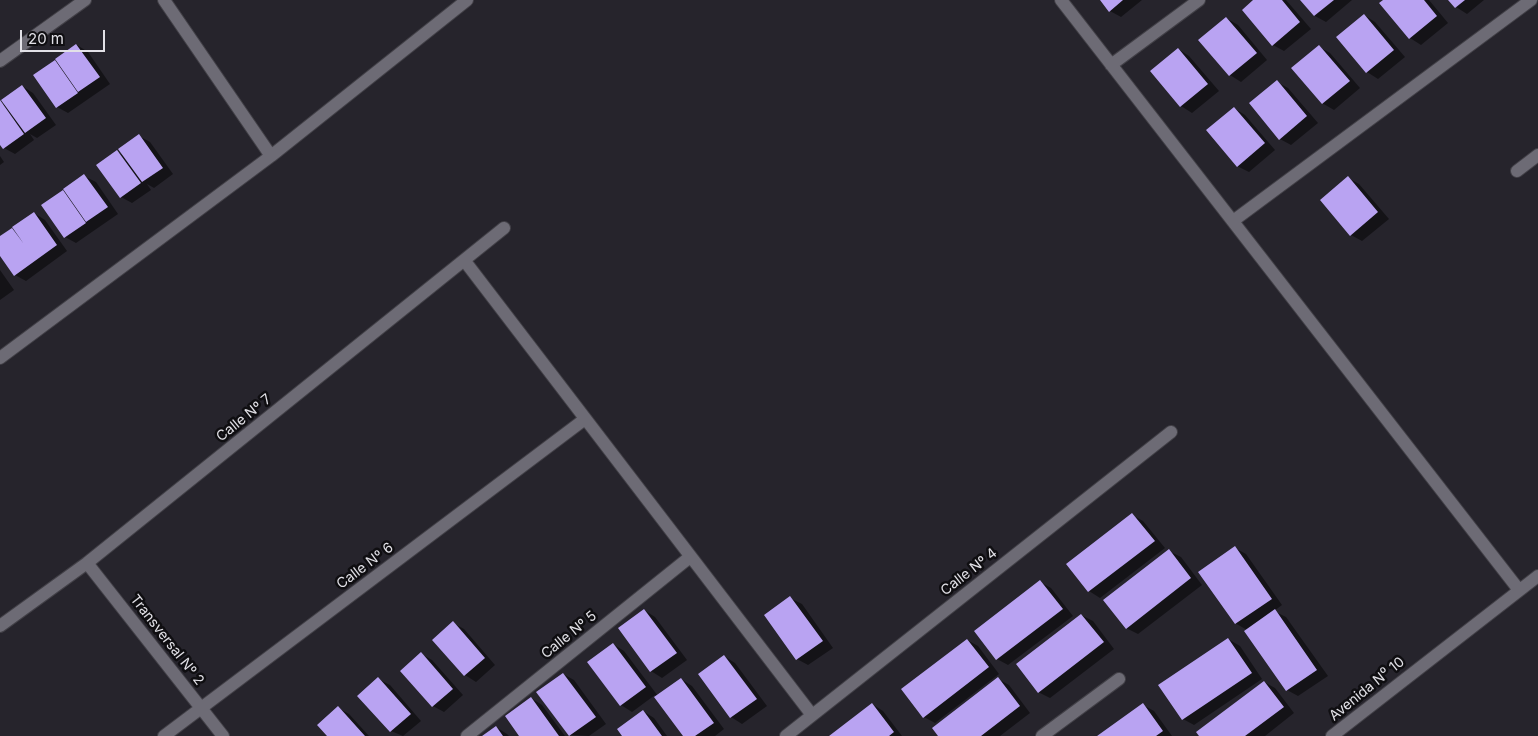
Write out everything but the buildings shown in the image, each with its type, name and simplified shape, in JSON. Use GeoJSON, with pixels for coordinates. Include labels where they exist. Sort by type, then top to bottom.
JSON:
{"type":"FeatureCollection","features":[{"type":"Feature","properties":{"kind":"street"},"geometry":{"type":"LineString","coordinates":[[0,61],[85,0]]}},
{"type":"Feature","properties":{"kind":"street"},"geometry":{"type":"LineString","coordinates":[[164,0],[271,156]]}},
{"type":"Feature","properties":{"kind":"street"},"geometry":{"type":"LineString","coordinates":[[0,358],[271,156],[467,0]]}},
{"type":"Feature","properties":{"kind":"street"},"geometry":{"type":"LineString","coordinates":[[1061,0],[1519,590]]}},
{"type":"Feature","properties":{"kind":"street"},"geometry":{"type":"LineString","coordinates":[[1111,65],[1199,0]]}},
{"type":"Feature","properties":{"kind":"street"},"geometry":{"type":"LineString","coordinates":[[1232,221],[1531,0]]}},
{"type":"Feature","properties":{"kind":"street"},"geometry":{"type":"LineString","coordinates":[[1517,171],[1538,155]]}},
{"type":"Feature","properties":{"kind":"street","name":"Calle Nº 7"},"geometry":{"type":"LineString","coordinates":[[0,626],[87,563],[504,228]]}},
{"type":"Feature","properties":{"kind":"street"},"geometry":{"type":"LineString","coordinates":[[464,260],[812,715]]}},
{"type":"Feature","properties":{"kind":"street","name":"Calle Nº 6"},"geometry":{"type":"LineString","coordinates":[[164,736],[585,419]]}},
{"type":"Feature","properties":{"kind":"street","name":"Calle Nº 4"},"geometry":{"type":"LineString","coordinates":[[786,736],[1171,432]]}},
{"type":"Feature","properties":{"kind":"street","name":"Calle Nº 5"},"geometry":{"type":"LineString","coordinates":[[467,736],[690,557]]}},
{"type":"Feature","properties":{"kind":"street","name":"Transversal Nº 2"},"geometry":{"type":"LineString","coordinates":[[87,563],[223,736]]}},
{"type":"Feature","properties":{"kind":"street","name":"Avenida N⁰ 10"},"geometry":{"type":"LineString","coordinates":[[1332,736],[1538,576]]}},
{"type":"Feature","properties":{"kind":"street"},"geometry":{"type":"LineString","coordinates":[[1042,736],[1119,679]]}}]}
